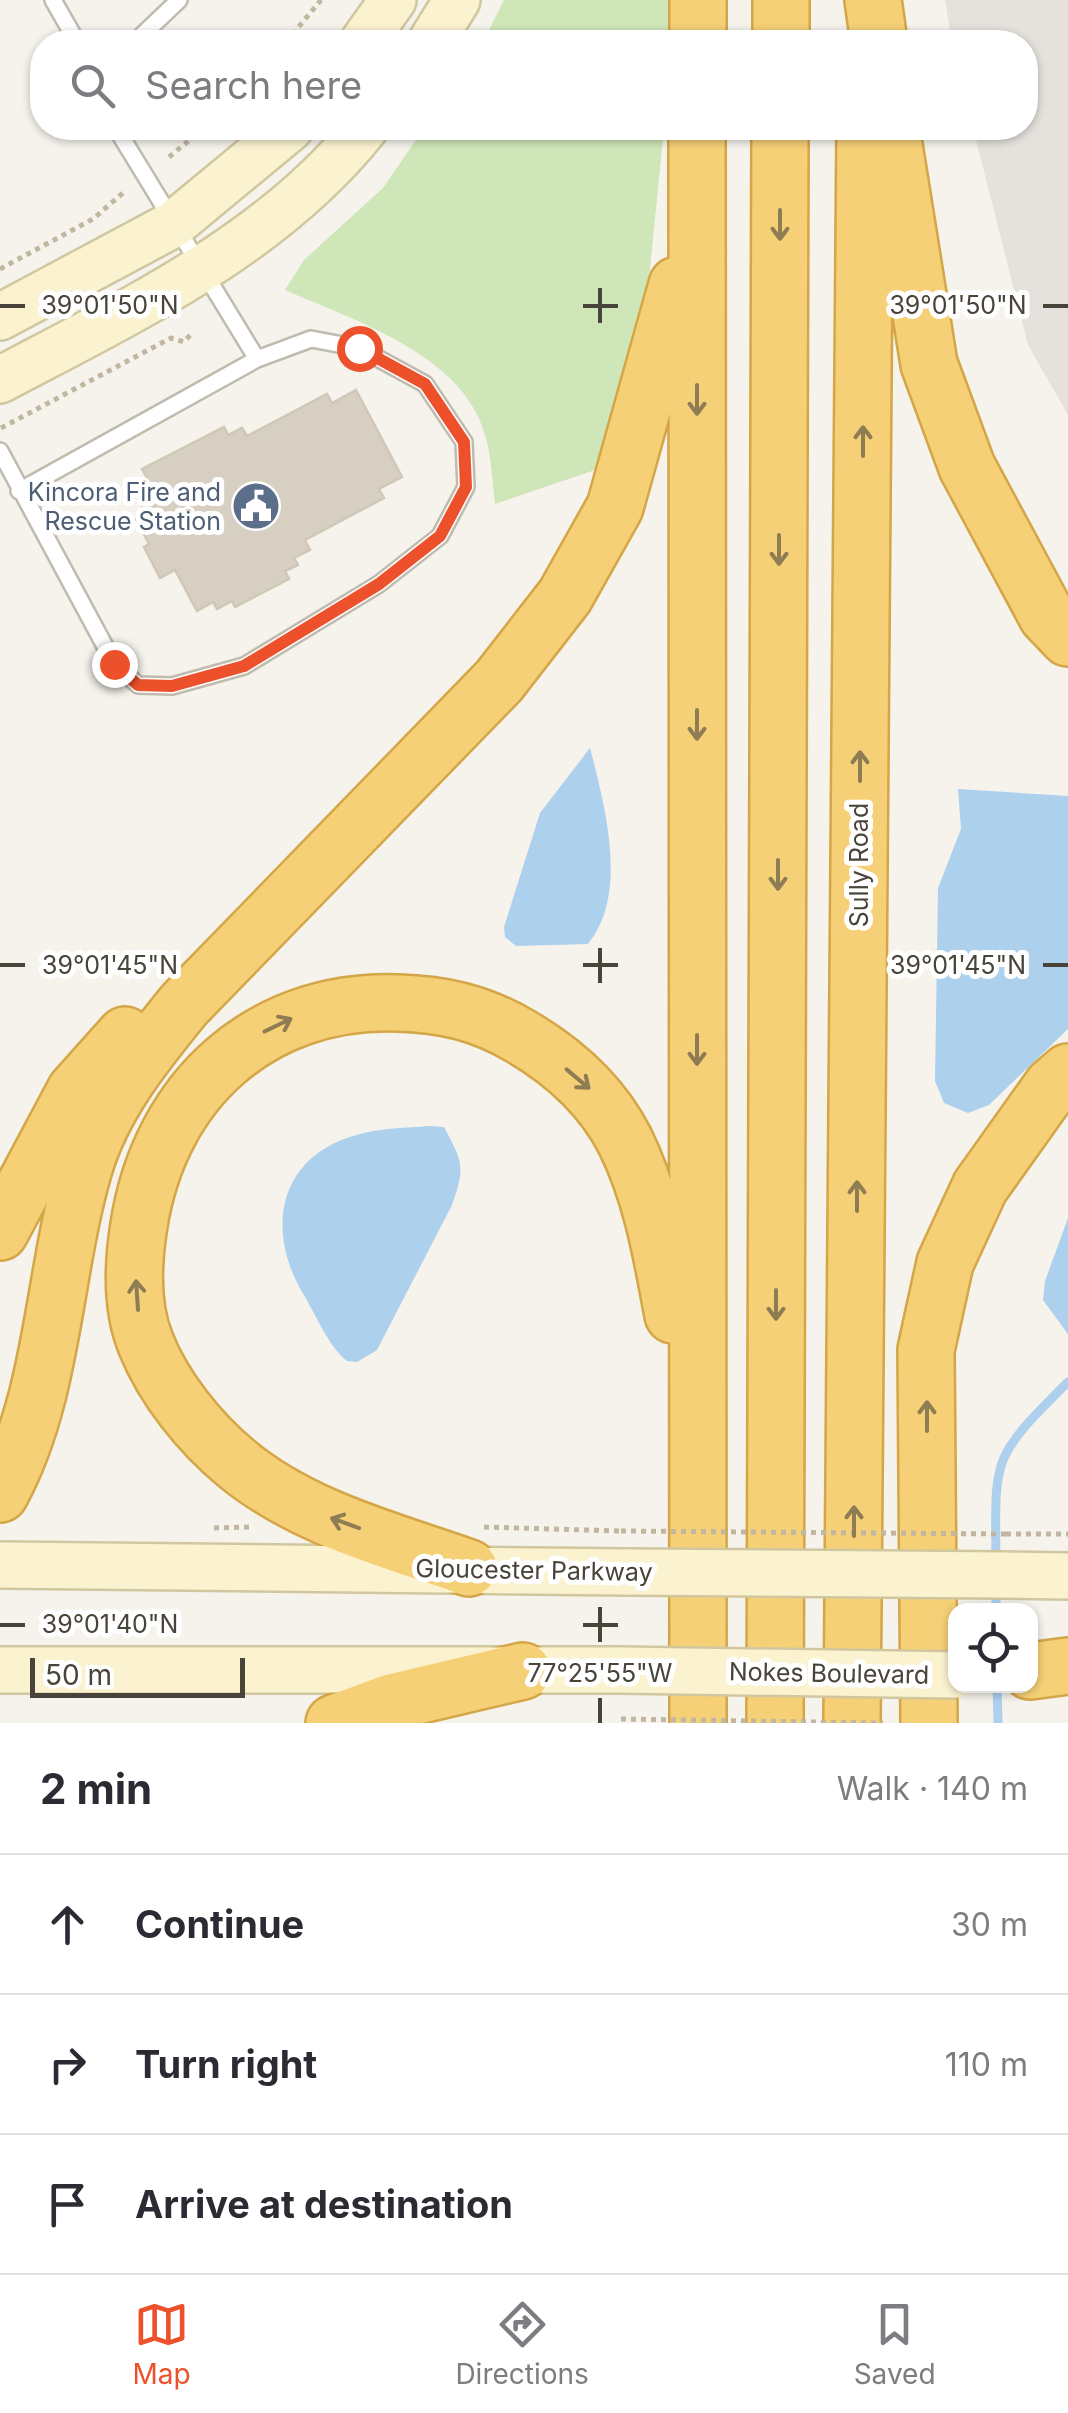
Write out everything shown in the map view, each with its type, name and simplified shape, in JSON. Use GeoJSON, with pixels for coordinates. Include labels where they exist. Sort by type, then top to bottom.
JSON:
{"type":"FeatureCollection","features":[{"type":"Feature","properties":{"kind":"highway"},"geometry":{"type":"LineString","coordinates":[[698,0],[698,30]]}},
{"type":"Feature","properties":{"kind":"highway"},"geometry":{"type":"LineString","coordinates":[[780,30],[781,0]]}},
{"type":"Feature","properties":{"kind":"highway"},"geometry":{"type":"LineString","coordinates":[[867,30],[870,0]]}},
{"type":"Feature","properties":{"kind":"highway"},"geometry":{"type":"LineString","coordinates":[[870,0],[876,30]]}},
{"type":"Feature","properties":{"kind":"highway"},"geometry":{"type":"LineString","coordinates":[[0,1494],[25,1436],[85,1164],[111,1106],[152,1044],[274,911],[499,680],[565,596],[615,507],[676,290],[694,140]]}},
{"type":"Feature","properties":{"kind":"highway"},"geometry":{"type":"LineString","coordinates":[[695,140],[698,1723]]}},
{"type":"Feature","properties":{"kind":"highway"},"geometry":{"type":"LineString","coordinates":[[775,1723],[780,140]]}},
{"type":"Feature","properties":{"kind":"highway","name":"Sully Road"},"geometry":{"type":"LineString","coordinates":[[852,1723],[865,140]]}},
{"type":"Feature","properties":{"kind":"highway"},"geometry":{"type":"LineString","coordinates":[[893,140],[929,364],[967,467],[1046,616],[1068,638]]}},
{"type":"Feature","properties":{"kind":"highway"},"geometry":{"type":"LineString","coordinates":[[0,1232],[75,1091],[127,1033],[274,911]]}},
{"type":"Feature","properties":{"kind":"highway"},"geometry":{"type":"LineString","coordinates":[[470,1547],[282,1496],[236,1463],[196,1423],[145,1342],[136,1302],[136,1246],[143,1199],[161,1144],[187,1101],[220,1065],[268,1029],[311,1010],[366,1002],[432,1004],[487,1017],[542,1048],[592,1091],[625,1140],[652,1208],[696,1465]]}},
{"type":"Feature","properties":{"kind":"highway"},"geometry":{"type":"LineString","coordinates":[[929,1723],[926,1350],[945,1263],[980,1187],[1052,1086],[1068,1072]]}},
{"type":"Feature","properties":{"kind":"highway"},"geometry":{"type":"LineString","coordinates":[[1038,1672],[1068,1666]]}},
{"type":"Feature","properties":{"kind":"highway"},"geometry":{"type":"LineString","coordinates":[[334,1723],[391,1702],[523,1671]]}},
{"type":"Feature","properties":{"kind":"main road"},"geometry":{"type":"LineString","coordinates":[[372,30],[393,0]]}},
{"type":"Feature","properties":{"kind":"main road"},"geometry":{"type":"LineString","coordinates":[[438,30],[456,0]]}},
{"type":"Feature","properties":{"kind":"main road"},"geometry":{"type":"LineString","coordinates":[[0,317],[174,224],[276,140]]}},
{"type":"Feature","properties":{"kind":"main road"},"geometry":{"type":"LineString","coordinates":[[0,380],[201,270],[298,196],[353,140]]}},
{"type":"Feature","properties":{"kind":"main road","name":"Gloucester Parkway"},"geometry":{"type":"LineString","coordinates":[[0,1565],[470,1547],[1005,1554],[1068,1576]]}},
{"type":"Feature","properties":{"kind":"main road"},"geometry":{"type":"LineString","coordinates":[[0,1670],[523,1671]]}},
{"type":"Feature","properties":{"kind":"main road","name":"Nokes Boulevard"},"geometry":{"type":"LineString","coordinates":[[523,1671],[948,1675]]}},
{"type":"Feature","properties":{"kind":"main road"},"geometry":{"type":"LineString","coordinates":[[1038,1675],[1068,1679]]}},
{"type":"Feature","properties":{"kind":"lane"},"geometry":{"type":"LineString","coordinates":[[53,0],[70,30]]}},
{"type":"Feature","properties":{"kind":"lane"},"geometry":{"type":"LineString","coordinates":[[148,30],[179,0]]}},
{"type":"Feature","properties":{"kind":"lane"},"geometry":{"type":"LineString","coordinates":[[123,140],[256,358]]}},
{"type":"Feature","properties":{"kind":"lane"},"geometry":{"type":"LineString","coordinates":[[0,451],[19,491],[114,664],[138,685],[172,686],[244,666],[379,584],[440,536],[466,487],[464,442],[425,384],[359,348],[311,339],[256,358],[19,491]]}},
{"type":"Feature","properties":{"kind":"path"},"geometry":{"type":"LineString","coordinates":[[296,30],[321,0]]}},
{"type":"Feature","properties":{"kind":"path"},"geometry":{"type":"LineString","coordinates":[[169,157],[190,140]]}},
{"type":"Feature","properties":{"kind":"path"},"geometry":{"type":"LineString","coordinates":[[0,268],[93,218],[124,192]]}},
{"type":"Feature","properties":{"kind":"path"},"geometry":{"type":"LineString","coordinates":[[0,428],[171,338],[184,342],[192,334]]}},
{"type":"Feature","properties":{"kind":"path"},"geometry":{"type":"LineString","coordinates":[[470,1547],[1005,1554],[1068,1534]]}},
{"type":"Feature","properties":{"kind":"path"},"geometry":{"type":"LineString","coordinates":[[621,1719],[883,1723]]}},
{"type":"Feature","properties":{"kind":"shaded area"},"geometry":{"type":"Polygon","coordinates":[[[945,0],[1068,0],[1068,415],[1028,345],[976,140],[1038,140],[1038,30],[950,30],[945,0]]]}},
{"type":"Feature","properties":{"kind":"green space"},"geometry":{"type":"Polygon","coordinates":[[[504,0],[669,0],[668,30],[489,30],[504,0]]]}},
{"type":"Feature","properties":{"kind":"green space"},"geometry":{"type":"Polygon","coordinates":[[[416,140],[663,140],[643,339],[604,467],[495,504],[485,435],[473,407],[454,382],[402,343],[285,290],[304,260],[383,188],[416,140]]]}},
{"type":"Feature","properties":{"kind":"water"},"geometry":{"type":"Polygon","coordinates":[[[590,748],[610,849],[608,900],[600,924],[588,944],[516,946],[505,937],[504,927],[540,813],[590,748]]]}},
{"type":"Feature","properties":{"kind":"water"},"geometry":{"type":"Polygon","coordinates":[[[958,789],[1068,796],[1068,1029],[989,1105],[968,1113],[944,1103],[935,1081],[938,888],[961,829],[958,789]]]}},
{"type":"Feature","properties":{"kind":"water"},"geometry":{"type":"Polygon","coordinates":[[[444,1127],[458,1156],[459,1181],[452,1205],[377,1350],[357,1362],[347,1361],[329,1340],[292,1272],[282,1222],[286,1199],[295,1177],[332,1144],[368,1132],[444,1127]]]}},
{"type":"Feature","properties":{"kind":"water"},"geometry":{"type":"Polygon","coordinates":[[[1068,1218],[1068,1334],[1043,1300],[1045,1281],[1068,1218]]]}},
{"type":"Feature","properties":{"kind":"building","name":"Kincora Fire and Rescue Station"},"geometry":{"type":"Polygon","coordinates":[[[356,390],[402,477],[379,489],[384,498],[305,540],[310,550],[294,558],[298,565],[285,571],[289,579],[235,607],[232,601],[217,609],[213,602],[197,611],[175,570],[160,578],[144,547],[149,544],[136,519],[146,513],[132,486],[147,478],[142,469],[224,427],[228,435],[242,428],[247,436],[327,394],[332,403],[356,390]]]}},
{"type":"Feature","properties":{"kind":"waterway"},"geometry":{"type":"LineString","coordinates":[[996,1563],[996,1500],[1003,1461],[1024,1428],[1068,1382]]}},
{"type":"Feature","properties":{"kind":"waterway"},"geometry":{"type":"LineString","coordinates":[[996,1588],[996,1603]]}},
{"type":"Feature","properties":{"kind":"waterway"},"geometry":{"type":"LineString","coordinates":[[997,1693],[998,1723]]}},
{"type":"Feature","properties":{"kind":"place","name":"Kincora Fire and Rescue Station"},"geometry":{"type":"Point","coordinates":[256,506]}},
{"type":"Feature","properties":{"kind":"route"},"geometry":{"type":"LineString","coordinates":[[114,664],[138,685],[172,686],[244,666],[379,584],[440,536],[466,487],[464,442],[425,384],[359,348]]}}]}
